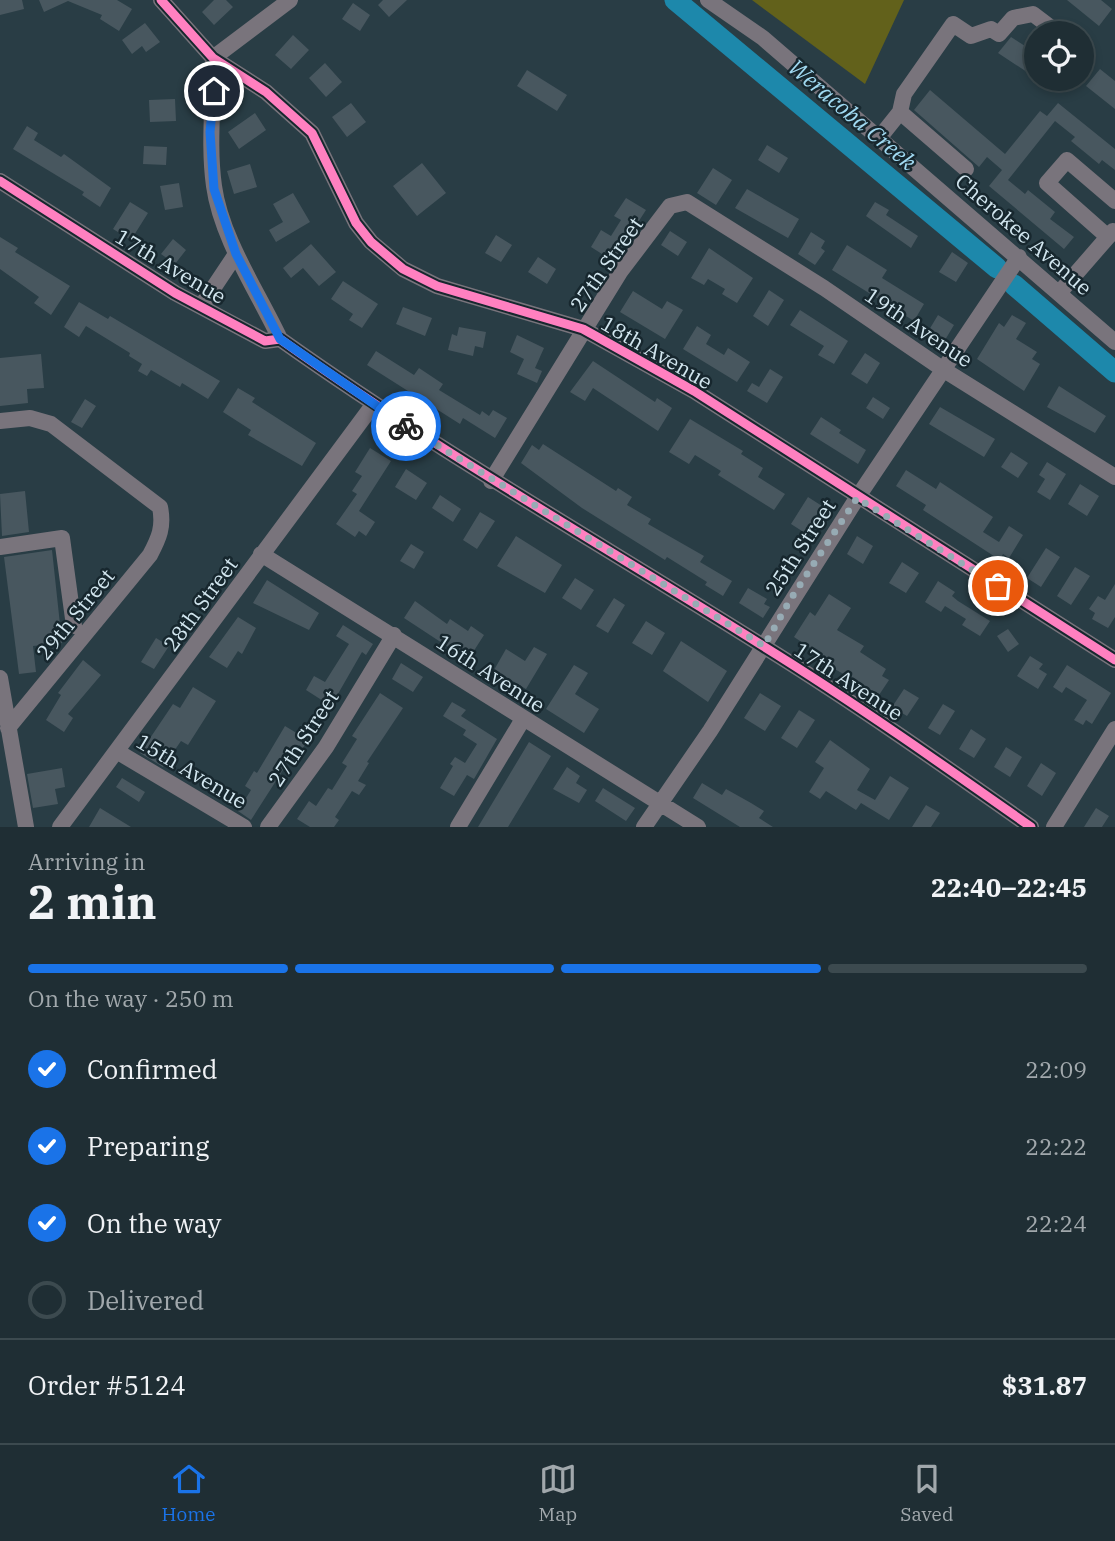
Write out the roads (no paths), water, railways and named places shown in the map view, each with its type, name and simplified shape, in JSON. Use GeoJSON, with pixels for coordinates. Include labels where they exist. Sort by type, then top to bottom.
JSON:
{"type":"FeatureCollection","features":[{"type":"Feature","properties":{"kind":"street","name":"18th Avenue"},"geometry":{"type":"LineString","coordinates":[[161,0],[213,58],[266,92],[312,133],[356,223],[371,242],[403,269],[437,286],[583,329],[694,391],[857,498],[1115,660]]}},
{"type":"Feature","properties":{"kind":"street"},"geometry":{"type":"LineString","coordinates":[[280,339],[236,254],[214,189],[210,132],[213,58],[290,0]]}},
{"type":"Feature","properties":{"kind":"street","name":"Cherokee Avenue"},"geometry":{"type":"LineString","coordinates":[[708,0],[726,5],[1115,342]]}},
{"type":"Feature","properties":{"kind":"street"},"geometry":{"type":"LineString","coordinates":[[880,137],[900,113],[904,94],[953,24],[971,36],[991,29],[999,34],[1013,18],[1033,14],[1042,21]]}},
{"type":"Feature","properties":{"kind":"street"},"geometry":{"type":"LineString","coordinates":[[900,113],[966,169]]}},
{"type":"Feature","properties":{"kind":"street"},"geometry":{"type":"LineString","coordinates":[[1060,292],[1111,233],[1047,183],[1068,160],[1115,201]]}},
{"type":"Feature","properties":{"kind":"street","name":"17th Avenue"},"geometry":{"type":"LineString","coordinates":[[0,181],[175,293],[202,305],[265,341],[280,339],[373,405],[491,481],[764,646],[911,742],[1031,827]]}},
{"type":"Feature","properties":{"kind":"street","name":"27th Street"},"geometry":{"type":"LineString","coordinates":[[491,481],[583,329],[670,206],[687,202],[702,210]]}},
{"type":"Feature","properties":{"kind":"street","name":"19th Avenue"},"geometry":{"type":"LineString","coordinates":[[702,210],[944,370],[1115,477]]}},
{"type":"Feature","properties":{"kind":"street"},"geometry":{"type":"LineString","coordinates":[[202,305],[236,254]]}},
{"type":"Feature","properties":{"kind":"street","name":"25th Street"},"geometry":{"type":"LineString","coordinates":[[644,827],[710,731],[790,600],[857,498],[1019,257]]}},
{"type":"Feature","properties":{"kind":"street","name":"28th Street"},"geometry":{"type":"LineString","coordinates":[[60,827],[373,405]]}},
{"type":"Feature","properties":{"kind":"street","name":"29th Street"},"geometry":{"type":"LineString","coordinates":[[0,421],[30,418],[51,424],[160,507],[163,520],[160,535],[150,555],[8,728]]}},
{"type":"Feature","properties":{"kind":"street"},"geometry":{"type":"LineString","coordinates":[[0,547],[62,538],[74,626]]}},
{"type":"Feature","properties":{"kind":"street","name":"16th Avenue"},"geometry":{"type":"LineString","coordinates":[[261,554],[698,827]]}},
{"type":"Feature","properties":{"kind":"street","name":"27th Street"},"geometry":{"type":"LineString","coordinates":[[268,827],[326,747],[394,635]]}},
{"type":"Feature","properties":{"kind":"street"},"geometry":{"type":"LineString","coordinates":[[0,678],[26,827]]}},
{"type":"Feature","properties":{"kind":"street"},"geometry":{"type":"LineString","coordinates":[[458,827],[488,782],[523,719]]}},
{"type":"Feature","properties":{"kind":"street"},"geometry":{"type":"LineString","coordinates":[[1054,827],[1115,729]]}},
{"type":"Feature","properties":{"kind":"street","name":"15th Avenue"},"geometry":{"type":"LineString","coordinates":[[118,752],[244,827]]}},
{"type":"Feature","properties":{"kind":"waterway","name":"Weracoba Creek"},"geometry":{"type":"LineString","coordinates":[[675,0],[997,268]]}},
{"type":"Feature","properties":{"kind":"waterway","name":"Weracoba Creek"},"geometry":{"type":"LineString","coordinates":[[1014,285],[1115,372]]}}]}
